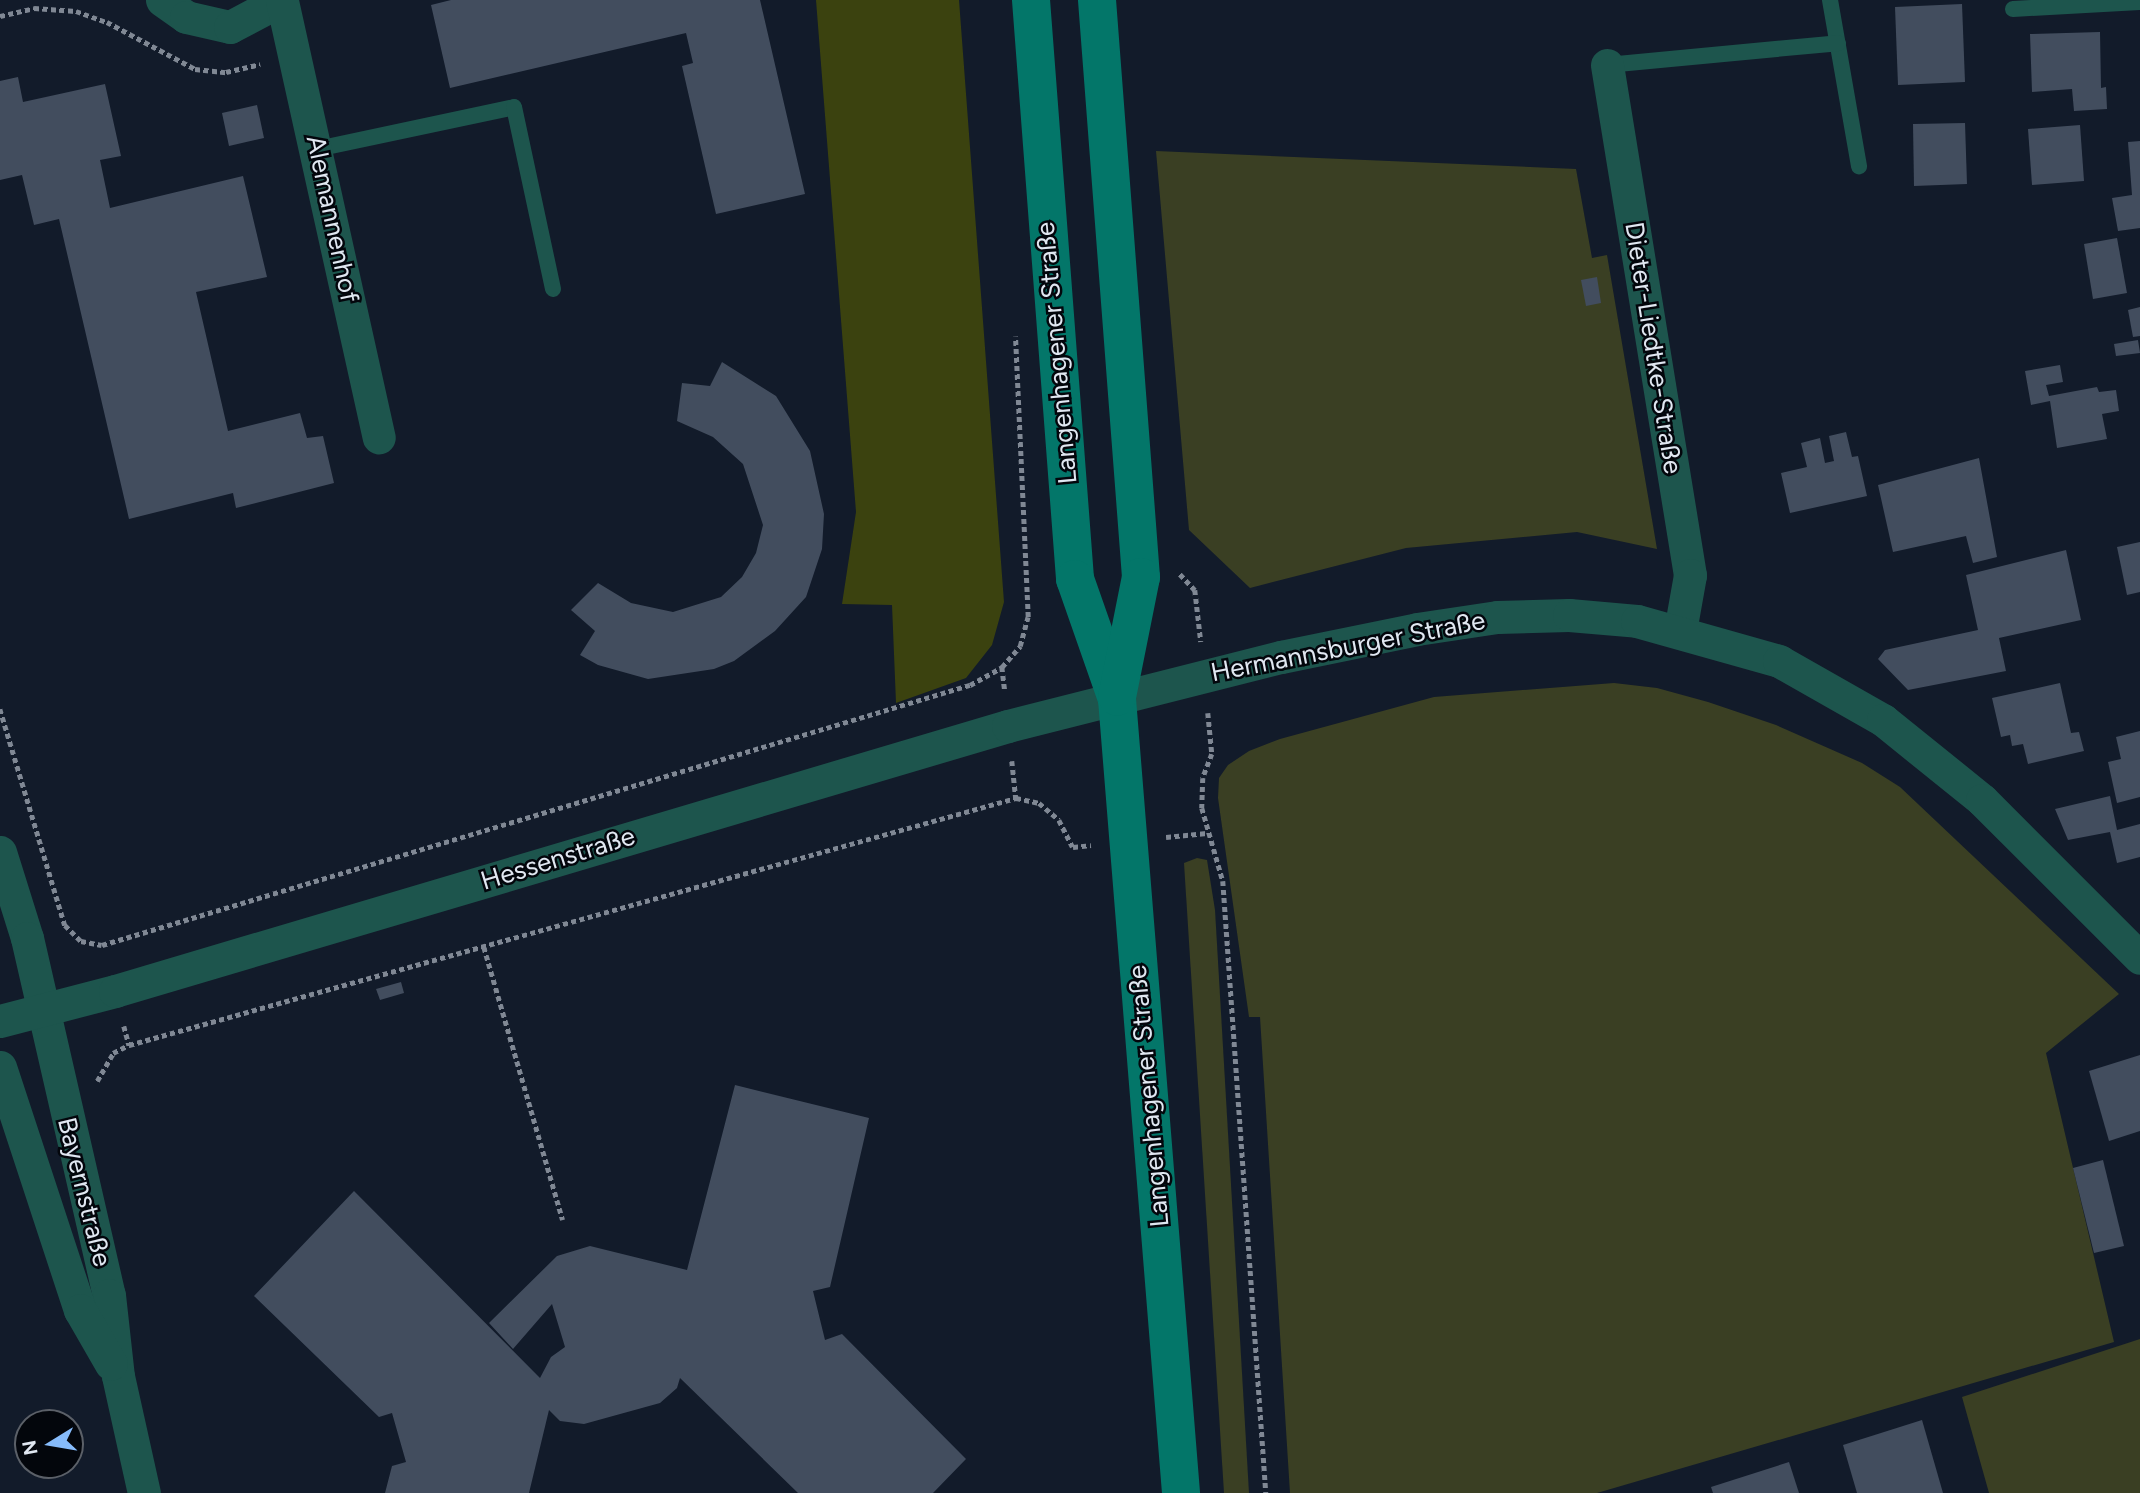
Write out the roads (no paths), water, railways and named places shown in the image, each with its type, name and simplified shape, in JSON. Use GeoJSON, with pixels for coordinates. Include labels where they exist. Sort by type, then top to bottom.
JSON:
{"type":"FeatureCollection","features":[{"type":"Feature","properties":{"kind":"main road","name":"Langenhagener Straße"},"geometry":{"type":"LineString","coordinates":[[1031,0],[1075,579],[1117,699],[1181,1493]]}},
{"type":"Feature","properties":{"kind":"main road","name":"Langenhagener Straße"},"geometry":{"type":"LineString","coordinates":[[1097,0],[1141,577],[1117,699]]}},
{"type":"Feature","properties":{"kind":"street"},"geometry":{"type":"LineString","coordinates":[[162,0],[186,17],[230,27],[281,1]]}},
{"type":"Feature","properties":{"kind":"street","name":"Alemannenhof"},"geometry":{"type":"LineString","coordinates":[[281,1],[317,149],[379,437]]}},
{"type":"Feature","properties":{"kind":"street","name":"Dieter-Liedtke-Straße"},"geometry":{"type":"LineString","coordinates":[[1607,65],[1690,575],[1680,631]]}},
{"type":"Feature","properties":{"kind":"street","name":"Hermannsburger Straße"},"geometry":{"type":"LineString","coordinates":[[1117,699],[1281,657],[1497,617],[1569,615],[1637,621],[1680,631],[1779,661],[1883,720],[1982,800],[2140,958]]}},
{"type":"Feature","properties":{"kind":"street","name":"Hessenstraße"},"geometry":{"type":"LineString","coordinates":[[0,1021],[997,729],[1117,699]]}},
{"type":"Feature","properties":{"kind":"street","name":"Bayernstraße"},"geometry":{"type":"LineString","coordinates":[[0,852],[27,938],[109,1295],[118,1376],[145,1493]]}},
{"type":"Feature","properties":{"kind":"street","name":"Bayernstraße"},"geometry":{"type":"LineString","coordinates":[[0,1067],[80,1310],[118,1376]]}},
{"type":"Feature","properties":{"kind":"lane"},"geometry":{"type":"LineString","coordinates":[[1830,0],[1860,166]]}},
{"type":"Feature","properties":{"kind":"lane"},"geometry":{"type":"LineString","coordinates":[[2013,9],[2140,2]]}},
{"type":"Feature","properties":{"kind":"lane"},"geometry":{"type":"LineString","coordinates":[[1607,65],[1838,43]]}},
{"type":"Feature","properties":{"kind":"lane"},"geometry":{"type":"LineString","coordinates":[[317,149],[514,107],[553,289]]}}]}
